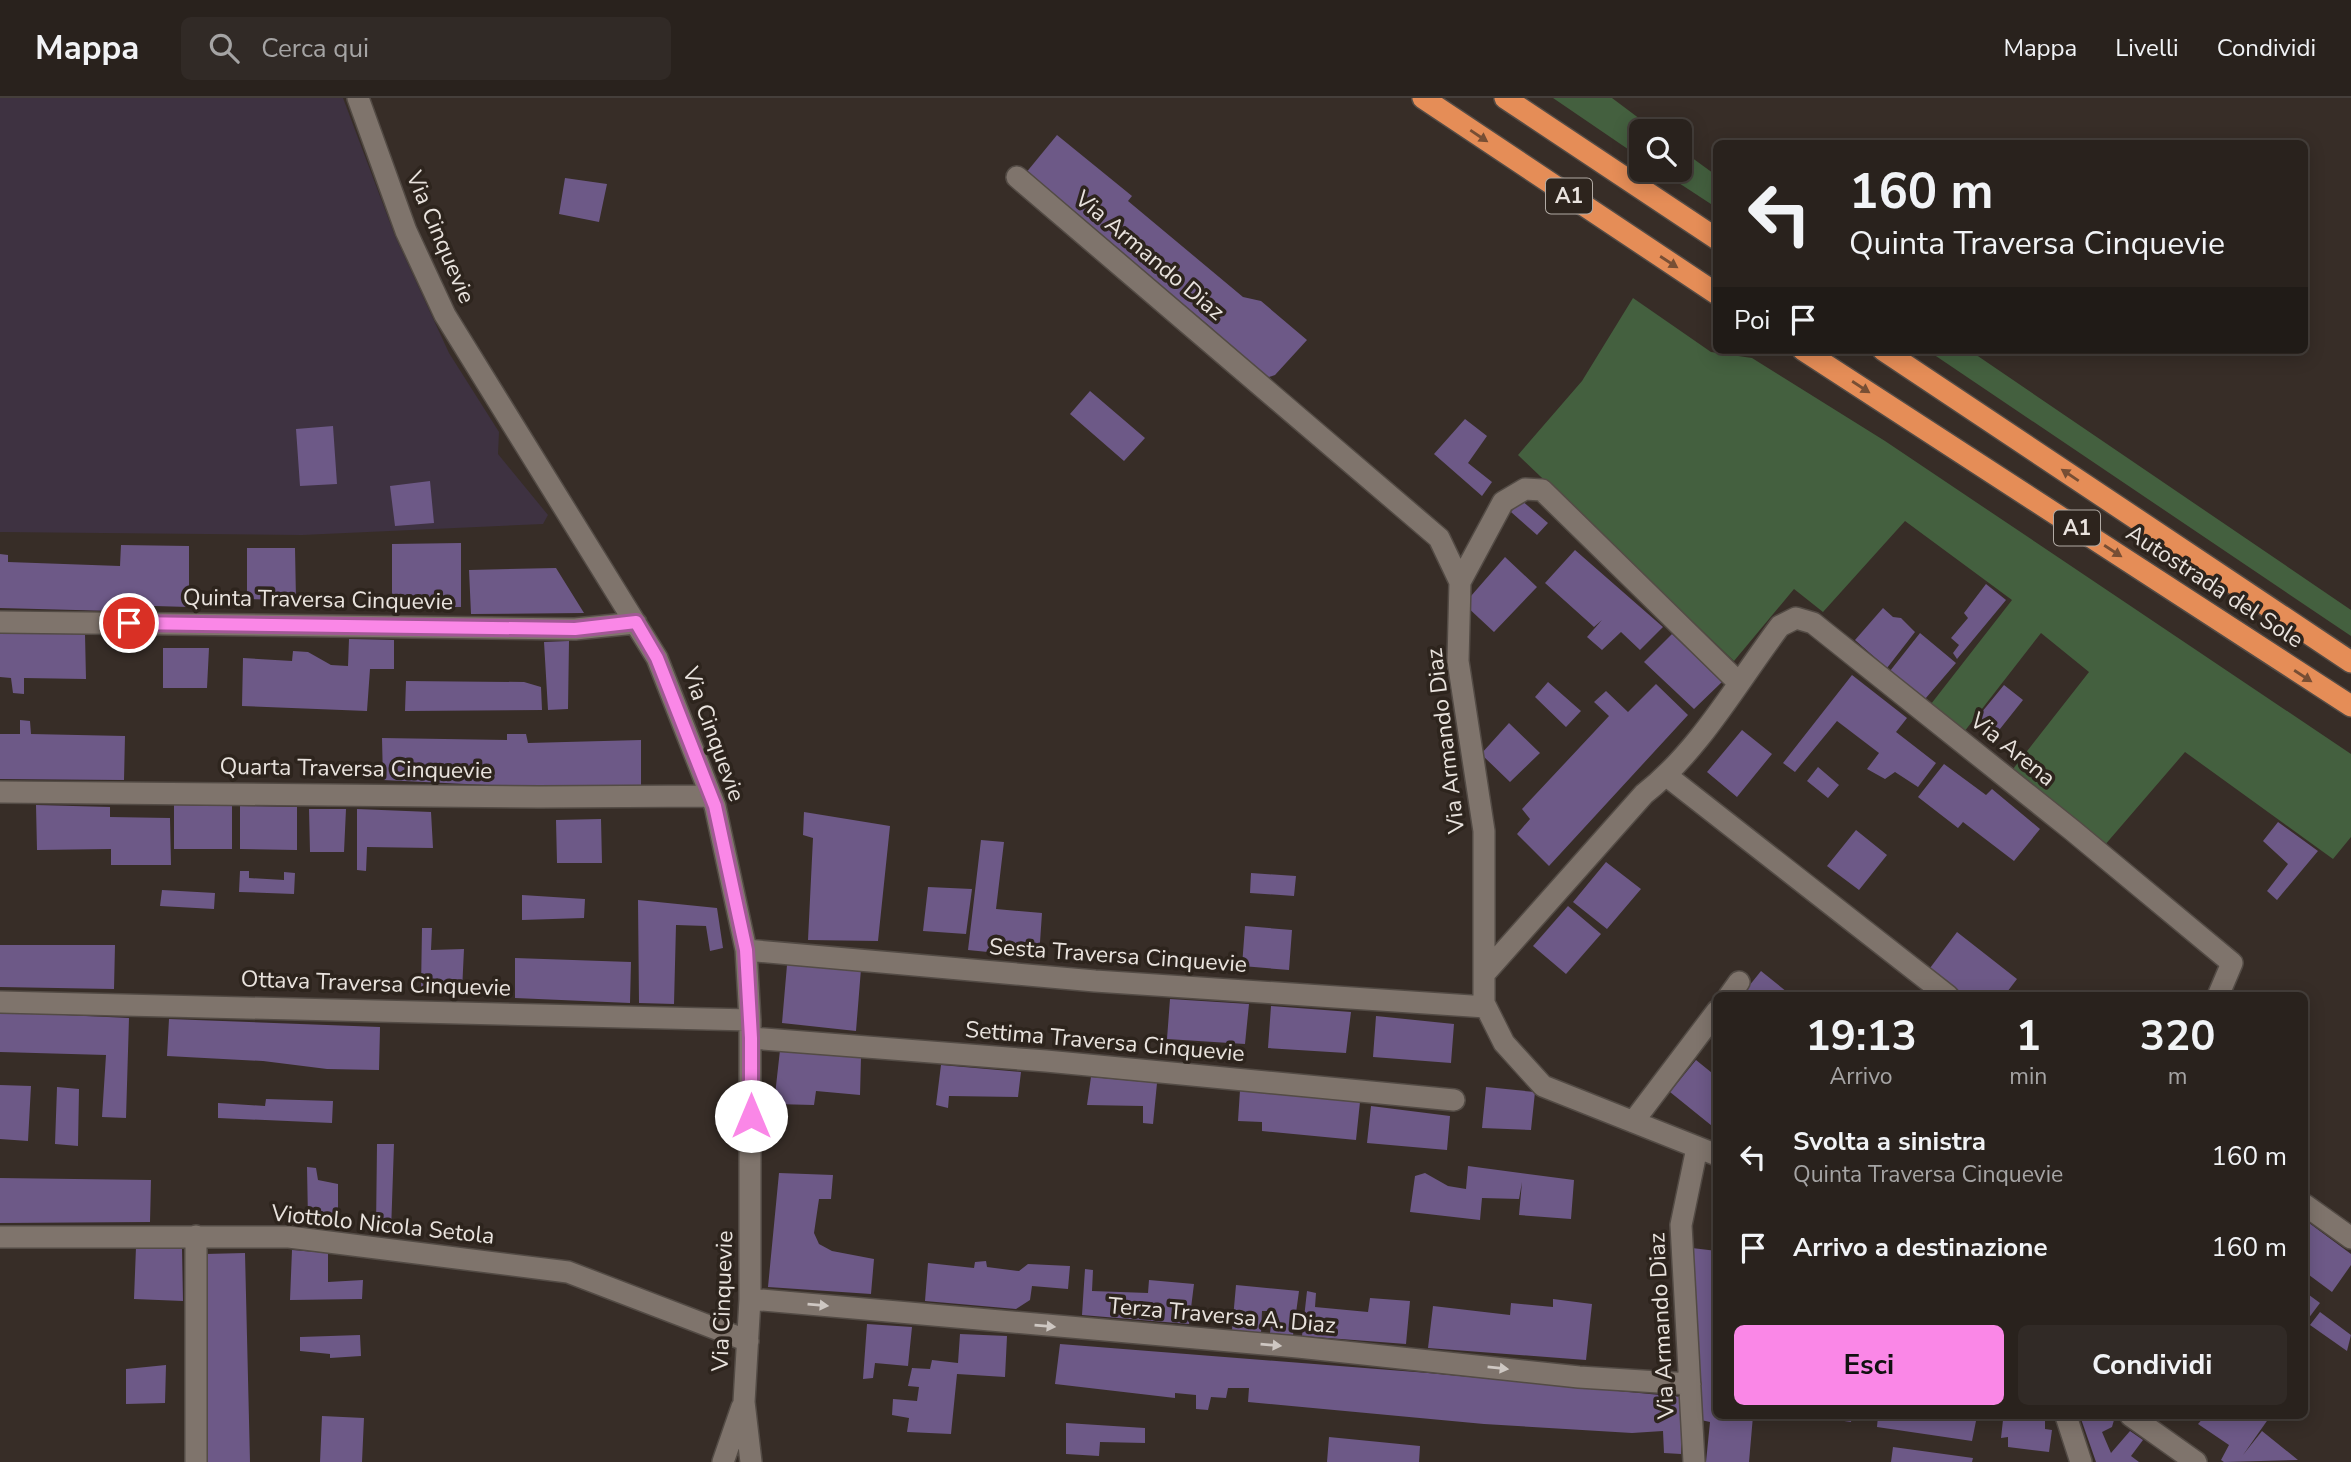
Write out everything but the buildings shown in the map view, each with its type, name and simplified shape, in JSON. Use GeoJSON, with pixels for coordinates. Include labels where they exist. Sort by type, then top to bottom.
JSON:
{"type":"FeatureCollection","features":[{"type":"Feature","properties":{"kind":"highway","name":"A1"},"geometry":{"type":"LineString","coordinates":[[1421,98],[1713,291]]}},
{"type":"Feature","properties":{"kind":"highway","name":"A1"},"geometry":{"type":"LineString","coordinates":[[1505,98],[1713,236]]}},
{"type":"Feature","properties":{"kind":"highway"},"geometry":{"type":"LineString","coordinates":[[1517,98],[1640,188]]}},
{"type":"Feature","properties":{"kind":"highway","name":"Autostrada del Sole"},"geometry":{"type":"LineString","coordinates":[[1809,354],[2351,706]]}},
{"type":"Feature","properties":{"kind":"highway","name":"Autostrada del Sole"},"geometry":{"type":"LineString","coordinates":[[1889,354],[2351,662]]}},
{"type":"Feature","properties":{"kind":"street","name":"Via Cinquevie"},"geometry":{"type":"LineString","coordinates":[[358,98],[406,231],[445,315],[657,658],[711,796],[746,950],[751,1029],[750,1299],[744,1402],[751,1462]]}},
{"type":"Feature","properties":{"kind":"street","name":"Via Armando Diaz"},"geometry":{"type":"LineString","coordinates":[[1017,177],[1438,538],[1460,582],[1458,661],[1484,831],[1486,1007],[1504,1044],[1543,1086],[1707,1151],[1681,1225],[1694,1462]]}},
{"type":"Feature","properties":{"kind":"street"},"geometry":{"type":"LineString","coordinates":[[1460,582],[1503,502],[1525,488],[1542,491],[1738,682]]}},
{"type":"Feature","properties":{"kind":"street","name":"Via Arena"},"geometry":{"type":"LineString","coordinates":[[1485,973],[1644,794],[1667,776],[1706,728],[1780,626],[1796,618],[1813,623],[2072,830],[2232,963],[2220,992]]}},
{"type":"Feature","properties":{"kind":"street","name":"Quinta Traversa Cinquevie"},"geometry":{"type":"LineString","coordinates":[[0,622],[575,629],[636,622]]}},
{"type":"Feature","properties":{"kind":"street"},"geometry":{"type":"LineString","coordinates":[[1667,776],[1943,992]]}},
{"type":"Feature","properties":{"kind":"street","name":"Quarta Traversa Cinquevie"},"geometry":{"type":"LineString","coordinates":[[0,792],[711,796]]}},
{"type":"Feature","properties":{"kind":"street","name":"Sesta Traversa Cinquevie"},"geometry":{"type":"LineString","coordinates":[[746,950],[1095,981],[1486,1007]]}},
{"type":"Feature","properties":{"kind":"street","name":"Ottava Traversa Cinquevie"},"geometry":{"type":"LineString","coordinates":[[0,1002],[751,1029]]}},
{"type":"Feature","properties":{"kind":"street"},"geometry":{"type":"LineString","coordinates":[[1633,1122],[1713,1016]]}},
{"type":"Feature","properties":{"kind":"street","name":"Settima Traversa Cinquevie"},"geometry":{"type":"LineString","coordinates":[[751,1029],[1046,1061],[1454,1100]]}},
{"type":"Feature","properties":{"kind":"street"},"geometry":{"type":"LineString","coordinates":[[2308,1207],[2351,1238]]}},
{"type":"Feature","properties":{"kind":"street"},"geometry":{"type":"LineString","coordinates":[[196,1236],[196,1462]]}},
{"type":"Feature","properties":{"kind":"street","name":"Viottolo Nicola Setola"},"geometry":{"type":"LineString","coordinates":[[0,1237],[289,1237],[568,1272],[748,1341]]}},
{"type":"Feature","properties":{"kind":"street","name":"Terza Traversa A. Diaz"},"geometry":{"type":"LineString","coordinates":[[750,1299],[1298,1347],[1579,1377],[1690,1384]]}},
{"type":"Feature","properties":{"kind":"street"},"geometry":{"type":"LineString","coordinates":[[723,1462],[744,1402]]}},
{"type":"Feature","properties":{"kind":"street"},"geometry":{"type":"LineString","coordinates":[[2067,1419],[2081,1462]]}},
{"type":"Feature","properties":{"kind":"street"},"geometry":{"type":"LineString","coordinates":[[2135,1419],[2196,1462]]}},
{"type":"Feature","properties":{"kind":"shaded area"},"geometry":{"type":"Polygon","coordinates":[[[0,98],[343,98],[395,236],[449,353],[499,432],[498,454],[548,515],[543,524],[302,535],[0,532],[0,98]]]}},
{"type":"Feature","properties":{"kind":"green space"},"geometry":{"type":"Polygon","coordinates":[[[1553,98],[1612,98],[1640,119],[1629,119],[1629,150],[1553,98]]]}},
{"type":"Feature","properties":{"kind":"green space"},"geometry":{"type":"Polygon","coordinates":[[[1692,158],[1713,173],[1713,205],[1677,182],[1692,182],[1692,158]]]}},
{"type":"Feature","properties":{"kind":"green space"},"geometry":{"type":"Polygon","coordinates":[[[1633,298],[1713,354],[1752,358],[1885,441],[2351,754],[2351,837],[2333,859],[2185,752],[2104,846],[2013,769],[2089,672],[2041,633],[1964,732],[1931,704],[2012,600],[1905,521],[1823,612],[1794,589],[1734,661],[1518,455],[1582,381],[1633,298]]]}},
{"type":"Feature","properties":{"kind":"green space"},"geometry":{"type":"Polygon","coordinates":[[[1933,354],[1975,354],[2351,610],[2351,636],[1933,354]]]}},
{"type":"Feature","properties":{"kind":"route"},"geometry":{"type":"LineString","coordinates":[[129,623],[575,629],[636,622],[657,658],[715,806],[746,950],[751,1038],[751,1116]]}}]}
